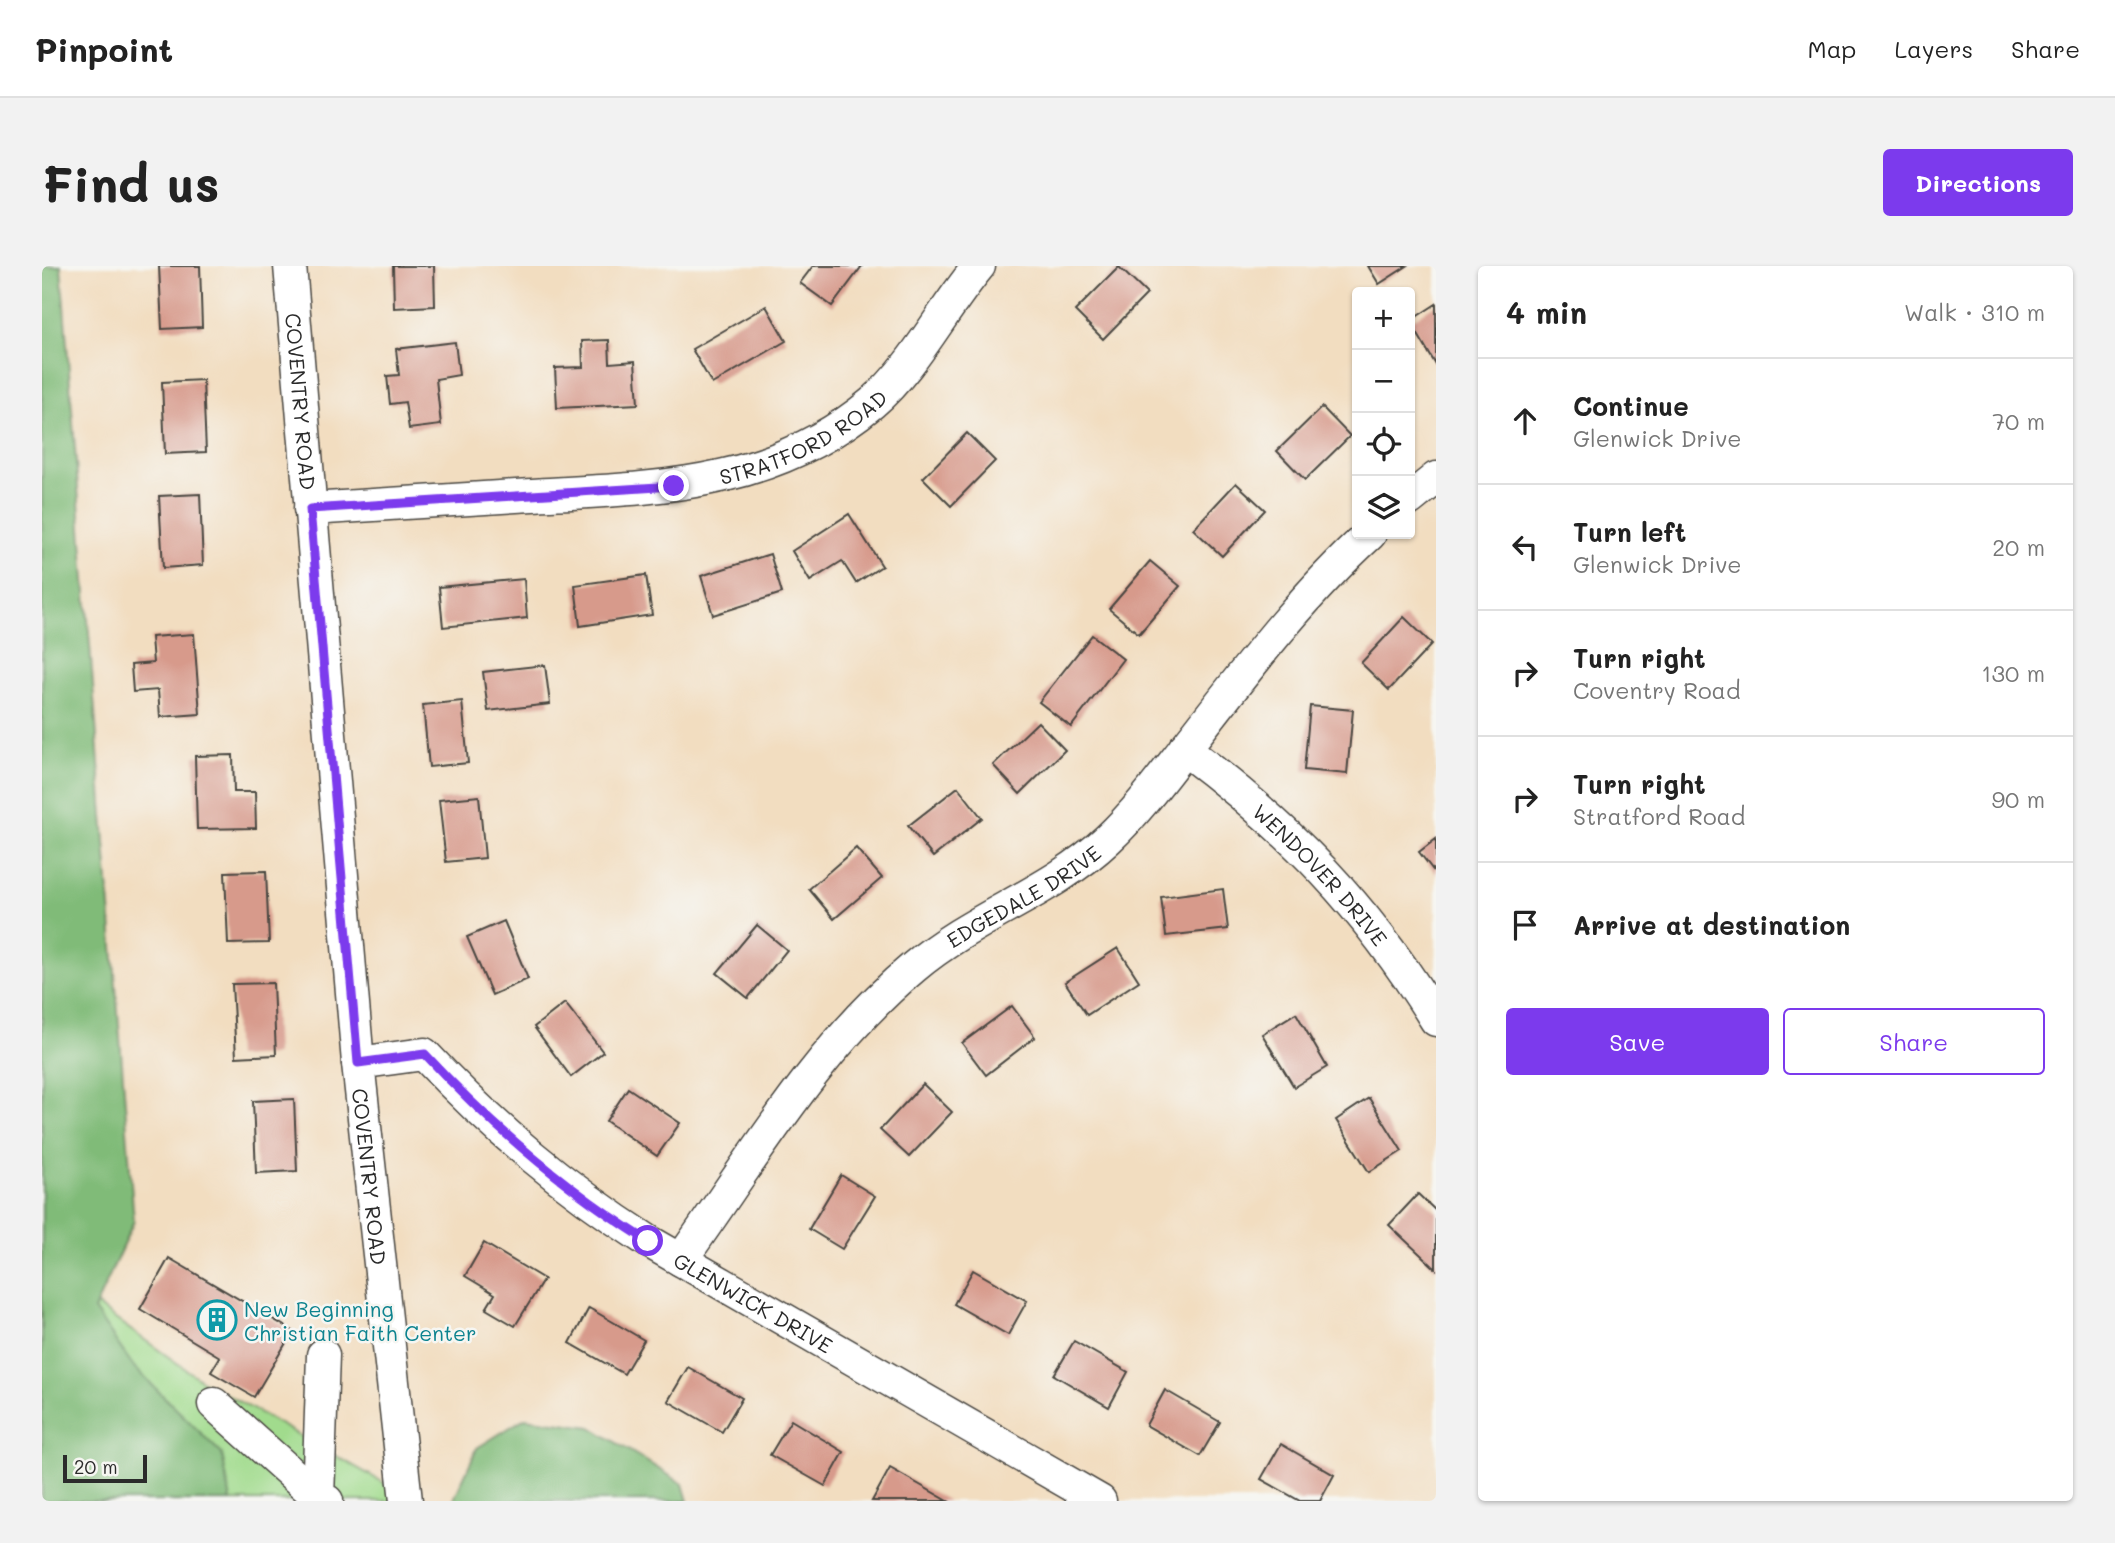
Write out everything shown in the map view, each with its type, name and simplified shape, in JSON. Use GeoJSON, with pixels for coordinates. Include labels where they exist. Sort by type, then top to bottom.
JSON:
{"type":"FeatureCollection","features":[{"type":"Feature","properties":{"kind":"street","name":"COVENTRY ROAD"},"geometry":{"type":"LineString","coordinates":[[290,266],[358,1063],[406,1501]]}},
{"type":"Feature","properties":{"kind":"street","name":"STRATFORD ROAD"},"geometry":{"type":"LineString","coordinates":[[310,509],[674,486],[754,468],[796,451],[835,429],[871,403],[894,382],[979,266]]}},
{"type":"Feature","properties":{"kind":"street"},"geometry":{"type":"LineString","coordinates":[[1415,495],[1436,478]]}},
{"type":"Feature","properties":{"kind":"street","name":"EDGEDALE DRIVE"},"geometry":{"type":"LineString","coordinates":[[681,1261],[815,1070],[873,1002],[916,965],[962,932],[1049,885],[1086,859],[1140,805],[1291,614],[1365,539]]}},
{"type":"Feature","properties":{"kind":"street","name":"WENDOVER DRIVE"},"geometry":{"type":"LineString","coordinates":[[1184,749],[1247,796],[1303,847],[1355,903],[1405,969],[1436,1020]]}},
{"type":"Feature","properties":{"kind":"street","name":"GLENWICK DRIVE"},"geometry":{"type":"LineString","coordinates":[[358,1063],[425,1054],[477,1110],[534,1161],[595,1207],[681,1261],[1100,1501]]}},
{"type":"Feature","properties":{"kind":"street"},"geometry":{"type":"LineString","coordinates":[[322,1499],[323,1355]]}},
{"type":"Feature","properties":{"kind":"street"},"geometry":{"type":"LineString","coordinates":[[214,1404],[322,1499]]}},
{"type":"Feature","properties":{"kind":"green space"},"geometry":{"type":"Polygon","coordinates":[[[42,266],[61,266],[134,1221],[94,1310],[134,1367],[222,1454],[231,1501],[42,1501],[42,266]]]}},
{"type":"Feature","properties":{"kind":"green space"},"geometry":{"type":"Polygon","coordinates":[[[42,1276],[73,1289],[201,1380],[416,1501],[42,1501],[42,1276]]]}},
{"type":"Feature","properties":{"kind":"green space"},"geometry":{"type":"Polygon","coordinates":[[[525,1418],[591,1427],[683,1484],[688,1501],[453,1501],[477,1448],[525,1418]]]}},
{"type":"Feature","properties":{"kind":"building"},"geometry":{"type":"Polygon","coordinates":[[[159,266],[200,266],[202,327],[162,329],[159,266]]]}},
{"type":"Feature","properties":{"kind":"building"},"geometry":{"type":"Polygon","coordinates":[[[393,266],[434,266],[435,306],[394,308],[393,266]]]}},
{"type":"Feature","properties":{"kind":"building"},"geometry":{"type":"Polygon","coordinates":[[[813,266],[862,266],[832,306],[800,283],[813,266]]]}},
{"type":"Feature","properties":{"kind":"building"},"geometry":{"type":"Polygon","coordinates":[[[1368,266],[1407,266],[1379,284],[1368,266]]]}},
{"type":"Feature","properties":{"kind":"building"},"geometry":{"type":"Polygon","coordinates":[[[1119,267],[1147,294],[1103,339],[1075,311],[1119,267]]]}},
{"type":"Feature","properties":{"kind":"building"},"geometry":{"type":"Polygon","coordinates":[[[1436,304],[1436,365],[1415,329],[1415,318],[1436,304]]]}},
{"type":"Feature","properties":{"kind":"building"},"geometry":{"type":"Polygon","coordinates":[[[766,306],[786,341],[712,384],[692,349],[766,306]]]}},
{"type":"Feature","properties":{"kind":"building"},"geometry":{"type":"Polygon","coordinates":[[[609,340],[610,363],[635,361],[638,404],[557,408],[555,368],[583,367],[582,341],[609,340]]]}},
{"type":"Feature","properties":{"kind":"building"},"geometry":{"type":"Polygon","coordinates":[[[455,342],[459,375],[436,379],[441,425],[409,429],[405,402],[390,404],[387,376],[399,375],[396,349],[455,342]]]}},
{"type":"Feature","properties":{"kind":"building"},"geometry":{"type":"Polygon","coordinates":[[[203,380],[206,452],[165,454],[162,382],[203,380]]]}},
{"type":"Feature","properties":{"kind":"building"},"geometry":{"type":"Polygon","coordinates":[[[1322,407],[1350,436],[1305,480],[1277,451],[1322,407]]]}},
{"type":"Feature","properties":{"kind":"building"},"geometry":{"type":"Polygon","coordinates":[[[967,433],[995,461],[951,506],[923,478],[967,433]]]}},
{"type":"Feature","properties":{"kind":"building"},"geometry":{"type":"Polygon","coordinates":[[[1236,483],[1265,510],[1222,556],[1193,529],[1236,483]]]}},
{"type":"Feature","properties":{"kind":"building"},"geometry":{"type":"Polygon","coordinates":[[[200,494],[203,565],[163,568],[159,496],[200,494]]]}},
{"type":"Feature","properties":{"kind":"building"},"geometry":{"type":"Polygon","coordinates":[[[849,514],[882,566],[856,583],[842,561],[810,581],[792,551],[849,514]]]}},
{"type":"Feature","properties":{"kind":"building"},"geometry":{"type":"Polygon","coordinates":[[[770,554],[782,593],[713,615],[701,576],[770,554]]]}},
{"type":"Feature","properties":{"kind":"building"},"geometry":{"type":"Polygon","coordinates":[[[1150,561],[1180,586],[1139,634],[1109,609],[1150,561]]]}},
{"type":"Feature","properties":{"kind":"building"},"geometry":{"type":"Polygon","coordinates":[[[646,575],[652,615],[580,626],[575,585],[646,575]]]}},
{"type":"Feature","properties":{"kind":"building"},"geometry":{"type":"Polygon","coordinates":[[[524,579],[527,618],[443,627],[439,587],[524,579]]]}},
{"type":"Feature","properties":{"kind":"building"},"geometry":{"type":"Polygon","coordinates":[[[1404,617],[1432,644],[1389,690],[1361,663],[1404,617]]]}},
{"type":"Feature","properties":{"kind":"building"},"geometry":{"type":"Polygon","coordinates":[[[194,634],[200,714],[160,717],[158,690],[133,692],[131,665],[153,663],[151,637],[194,634]]]}},
{"type":"Feature","properties":{"kind":"building"},"geometry":{"type":"Polygon","coordinates":[[[1092,635],[1123,659],[1071,727],[1039,702],[1092,635]]]}},
{"type":"Feature","properties":{"kind":"building"},"geometry":{"type":"Polygon","coordinates":[[[545,665],[550,704],[488,711],[483,672],[545,665]]]}},
{"type":"Feature","properties":{"kind":"building"},"geometry":{"type":"Polygon","coordinates":[[[462,701],[468,763],[429,767],[423,705],[462,701]]]}},
{"type":"Feature","properties":{"kind":"building"},"geometry":{"type":"Polygon","coordinates":[[[1310,706],[1353,710],[1347,774],[1304,770],[1310,706]]]}},
{"type":"Feature","properties":{"kind":"building"},"geometry":{"type":"Polygon","coordinates":[[[1038,722],[1065,750],[1020,794],[993,765],[1038,722]]]}},
{"type":"Feature","properties":{"kind":"building"},"geometry":{"type":"Polygon","coordinates":[[[233,755],[234,792],[255,792],[256,828],[197,829],[195,756],[233,755]]]}},
{"type":"Feature","properties":{"kind":"building"},"geometry":{"type":"Polygon","coordinates":[[[958,787],[982,818],[933,857],[908,826],[958,787]]]}},
{"type":"Feature","properties":{"kind":"building"},"geometry":{"type":"Polygon","coordinates":[[[479,796],[485,858],[446,862],[439,800],[479,796]]]}},
{"type":"Feature","properties":{"kind":"building"},"geometry":{"type":"Polygon","coordinates":[[[1436,839],[1436,874],[1419,852],[1436,839]]]}},
{"type":"Feature","properties":{"kind":"building"},"geometry":{"type":"Polygon","coordinates":[[[856,848],[882,878],[834,919],[809,889],[856,848]]]}},
{"type":"Feature","properties":{"kind":"building"},"geometry":{"type":"Polygon","coordinates":[[[266,871],[269,943],[228,944],[225,872],[266,871]]]}},
{"type":"Feature","properties":{"kind":"building"},"geometry":{"type":"Polygon","coordinates":[[[1223,889],[1228,929],[1166,936],[1161,897],[1223,889]]]}},
{"type":"Feature","properties":{"kind":"building"},"geometry":{"type":"Polygon","coordinates":[[[504,921],[528,979],[492,995],[467,937],[504,921]]]}},
{"type":"Feature","properties":{"kind":"building"},"geometry":{"type":"Polygon","coordinates":[[[757,925],[787,950],[748,998],[717,973],[757,925]]]}},
{"type":"Feature","properties":{"kind":"building"},"geometry":{"type":"Polygon","coordinates":[[[1118,948],[1139,981],[1087,1015],[1065,982],[1118,948]]]}},
{"type":"Feature","properties":{"kind":"building"},"geometry":{"type":"Polygon","coordinates":[[[273,983],[276,1055],[236,1057],[232,984],[273,983]]]}},
{"type":"Feature","properties":{"kind":"building"},"geometry":{"type":"Polygon","coordinates":[[[565,1003],[603,1052],[571,1077],[534,1027],[565,1003]]]}},
{"type":"Feature","properties":{"kind":"building"},"geometry":{"type":"Polygon","coordinates":[[[1012,1006],[1035,1037],[986,1075],[962,1043],[1012,1006]]]}},
{"type":"Feature","properties":{"kind":"building"},"geometry":{"type":"Polygon","coordinates":[[[1296,1013],[1327,1067],[1294,1087],[1262,1034],[1296,1013]]]}},
{"type":"Feature","properties":{"kind":"building"},"geometry":{"type":"Polygon","coordinates":[[[923,1084],[952,1112],[909,1157],[880,1130],[923,1084]]]}},
{"type":"Feature","properties":{"kind":"building"},"geometry":{"type":"Polygon","coordinates":[[[628,1088],[680,1123],[657,1156],[606,1121],[628,1088]]]}},
{"type":"Feature","properties":{"kind":"building"},"geometry":{"type":"Polygon","coordinates":[[[1369,1098],[1402,1151],[1369,1172],[1336,1120],[1369,1098]]]}},
{"type":"Feature","properties":{"kind":"building"},"geometry":{"type":"Polygon","coordinates":[[[294,1099],[297,1171],[256,1173],[253,1101],[294,1099]]]}},
{"type":"Feature","properties":{"kind":"building"},"geometry":{"type":"Polygon","coordinates":[[[841,1175],[875,1196],[842,1249],[809,1229],[841,1175]]]}},
{"type":"Feature","properties":{"kind":"building"},"geometry":{"type":"Polygon","coordinates":[[[1418,1194],[1436,1211],[1436,1269],[1389,1225],[1418,1194]]]}},
{"type":"Feature","properties":{"kind":"building"},"geometry":{"type":"Polygon","coordinates":[[[484,1243],[544,1279],[515,1326],[486,1309],[495,1294],[465,1276],[484,1243]]]}},
{"type":"Feature","properties":{"kind":"building","name":"New Beginning Christian Faith Center"},"geometry":{"type":"Polygon","coordinates":[[[169,1258],[293,1331],[254,1397],[211,1372],[220,1357],[140,1309],[169,1258]]]}},
{"type":"Feature","properties":{"kind":"building"},"geometry":{"type":"Polygon","coordinates":[[[973,1270],[1027,1301],[1008,1335],[954,1304],[973,1270]]]}},
{"type":"Feature","properties":{"kind":"building"},"geometry":{"type":"Polygon","coordinates":[[[589,1308],[644,1340],[624,1374],[570,1343],[589,1308]]]}},
{"type":"Feature","properties":{"kind":"building"},"geometry":{"type":"Polygon","coordinates":[[[1074,1341],[1128,1372],[1109,1407],[1054,1375],[1074,1341]]]}},
{"type":"Feature","properties":{"kind":"building"},"geometry":{"type":"Polygon","coordinates":[[[688,1367],[742,1398],[722,1432],[668,1401],[688,1367]]]}},
{"type":"Feature","properties":{"kind":"building"},"geometry":{"type":"Polygon","coordinates":[[[1165,1390],[1220,1422],[1200,1456],[1146,1425],[1165,1390]]]}},
{"type":"Feature","properties":{"kind":"building"},"geometry":{"type":"Polygon","coordinates":[[[791,1420],[844,1452],[825,1486],[770,1455],[791,1420]]]}},
{"type":"Feature","properties":{"kind":"building"},"geometry":{"type":"Polygon","coordinates":[[[1281,1444],[1334,1475],[1320,1501],[1300,1501],[1261,1479],[1281,1444]]]}},
{"type":"Feature","properties":{"kind":"building"},"geometry":{"type":"Polygon","coordinates":[[[890,1468],[948,1501],[872,1501],[890,1468]]]}},
{"type":"Feature","properties":{"kind":"place","name":"New Beginning Christian Faith Center"},"geometry":{"type":"Point","coordinates":[217,1320]}},
{"type":"Feature","properties":{"kind":"route"},"geometry":{"type":"LineString","coordinates":[[648,1241],[595,1207],[534,1161],[477,1110],[425,1054],[358,1063],[310,509],[674,486]]}}]}
